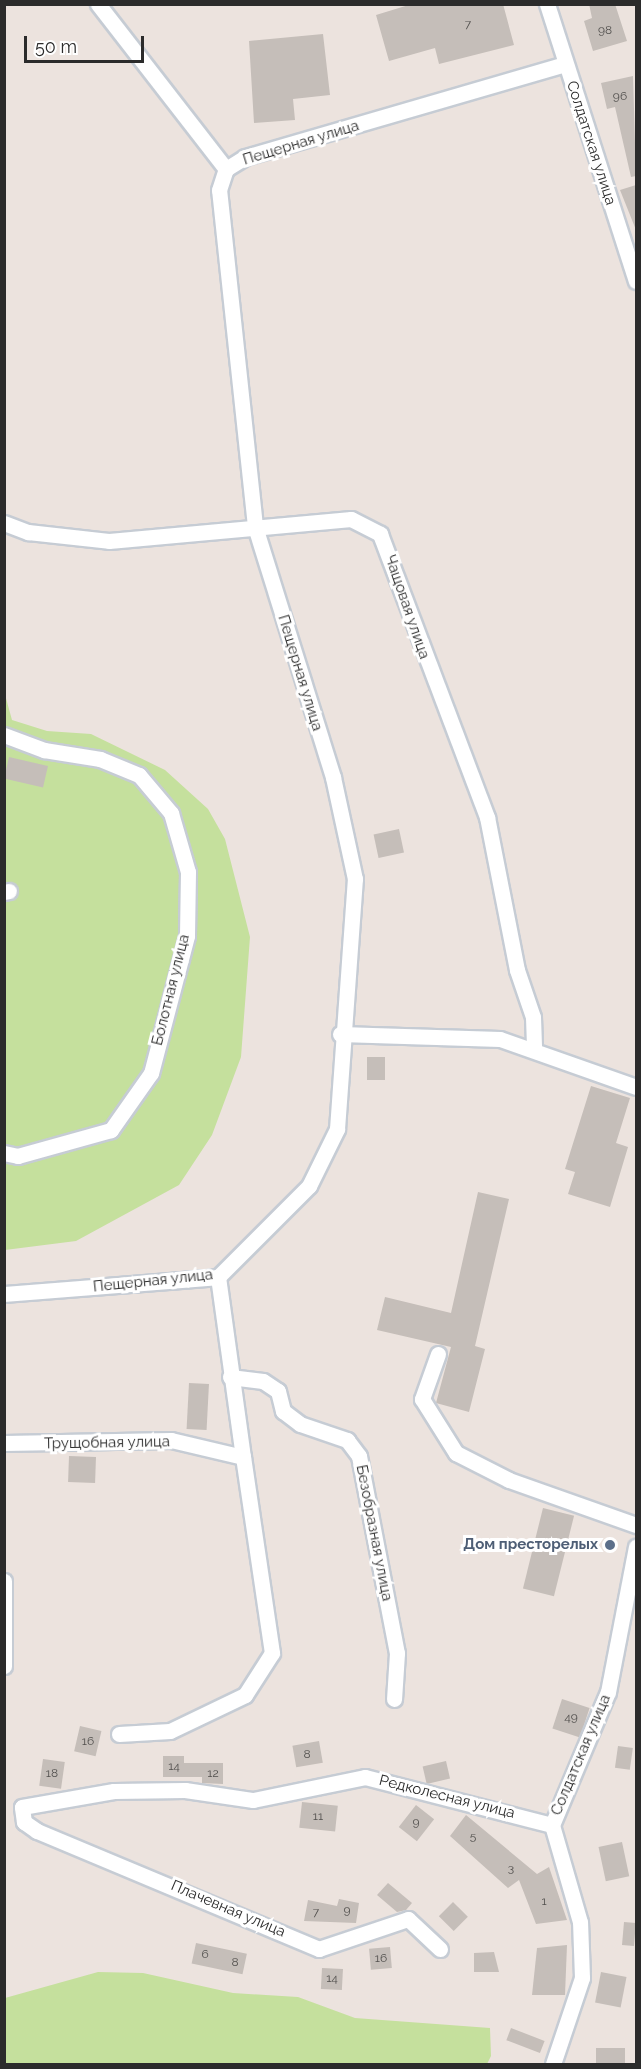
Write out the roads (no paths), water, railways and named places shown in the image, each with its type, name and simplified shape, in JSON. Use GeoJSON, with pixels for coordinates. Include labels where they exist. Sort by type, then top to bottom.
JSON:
{"type":"FeatureCollection","features":[{"type":"Feature","properties":{"kind":"street"},"geometry":{"type":"LineString","coordinates":[[98,4],[226,169]]}},
{"type":"Feature","properties":{"kind":"street","name":"Солдатская улица"},"geometry":{"type":"LineString","coordinates":[[547,4],[636,281]]}},
{"type":"Feature","properties":{"kind":"street","name":"Пещерная улица"},"geometry":{"type":"LineString","coordinates":[[4,1294],[218,1277],[309,1186],[336,1129],[340,1034],[355,879],[333,777],[255,526],[219,190],[226,169],[244,158],[565,64]]}},
{"type":"Feature","properties":{"kind":"street","name":"Чащовая улица"},"geometry":{"type":"LineString","coordinates":[[4,523],[28,532],[109,541],[351,519],[380,534],[487,817],[517,970],[533,1017],[534,1048]]}},
{"type":"Feature","properties":{"kind":"street","name":"Болотная улица"},"geometry":{"type":"LineString","coordinates":[[4,735],[44,750],[100,759],[140,775],[171,813],[188,872],[186,936],[151,1073],[111,1130],[18,1156],[4,1153]]}},
{"type":"Feature","properties":{"kind":"street"},"geometry":{"type":"LineString","coordinates":[[340,1034],[500,1039],[534,1048],[636,1087]]}},
{"type":"Feature","properties":{"kind":"street"},"geometry":{"type":"LineString","coordinates":[[119,1734],[170,1731],[245,1695],[272,1653],[230,1377],[218,1277]]}},
{"type":"Feature","properties":{"kind":"street"},"geometry":{"type":"LineString","coordinates":[[438,1354],[422,1399],[456,1453],[509,1480],[636,1524]]}},
{"type":"Feature","properties":{"kind":"street","name":"Безобразная улица"},"geometry":{"type":"LineString","coordinates":[[230,1377],[263,1381],[278,1392],[283,1411],[300,1424],[347,1440],[359,1456],[398,1653],[394,1699]]}},
{"type":"Feature","properties":{"kind":"street","name":"Трущобная улица"},"geometry":{"type":"LineString","coordinates":[[4,1443],[171,1440],[243,1457]]}},
{"type":"Feature","properties":{"kind":"street","name":"Солдатская улица"},"geometry":{"type":"LineString","coordinates":[[553,2064],[582,1978],[580,1922],[552,1825],[608,1692],[636,1547]]}},
{"type":"Feature","properties":{"kind":"street"},"geometry":{"type":"LineString","coordinates":[[4,1581],[4,1666]]}},
{"type":"Feature","properties":{"kind":"street","name":"Редколесная улица"},"geometry":{"type":"LineString","coordinates":[[22,1807],[114,1791],[185,1790],[253,1800],[365,1777],[552,1825]]}},
{"type":"Feature","properties":{"kind":"street","name":"Плачевная улица"},"geometry":{"type":"LineString","coordinates":[[22,1807],[24,1822],[37,1831],[319,1949],[408,1919],[440,1949]]}},
{"type":"Feature","properties":{"kind":"place","name":"Дом престорелых"},"geometry":{"type":"Point","coordinates":[610,1545]}}]}
